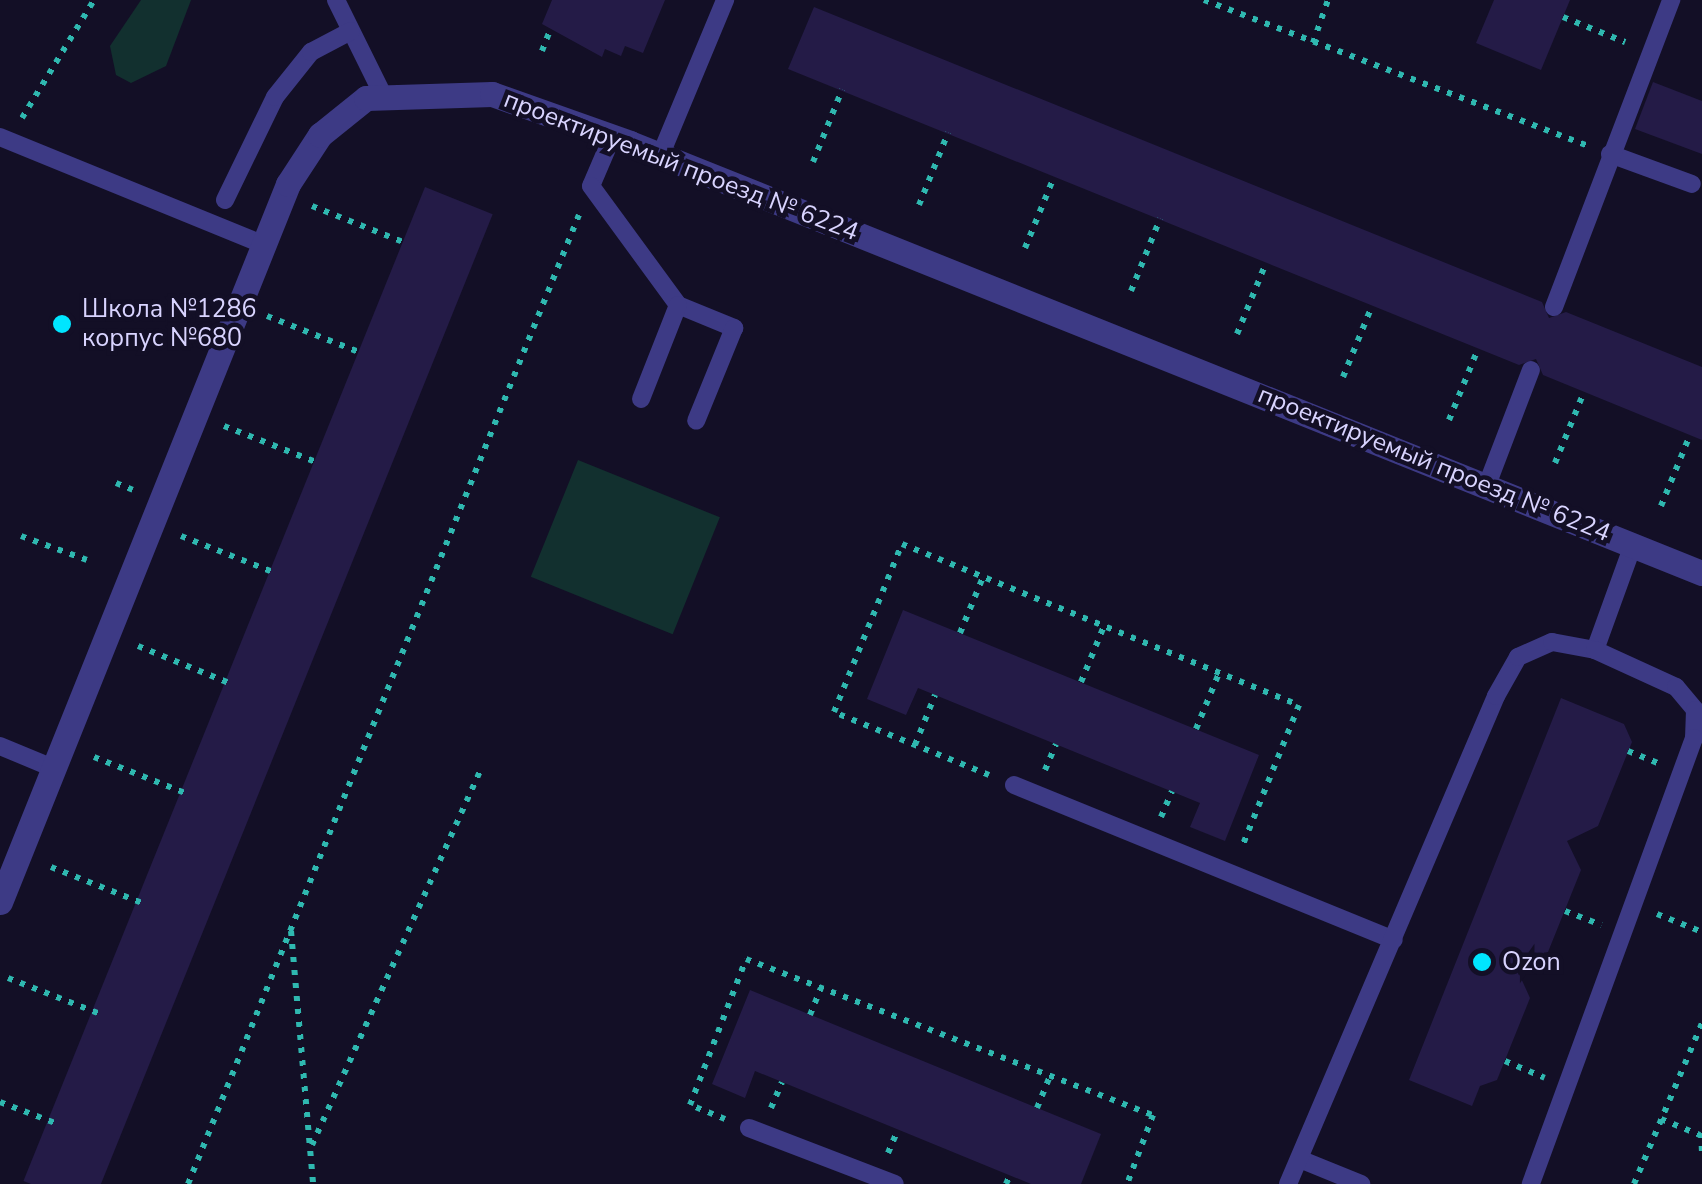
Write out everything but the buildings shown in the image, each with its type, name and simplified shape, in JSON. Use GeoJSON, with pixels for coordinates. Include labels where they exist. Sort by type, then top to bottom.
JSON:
{"type":"FeatureCollection","features":[{"type":"Feature","properties":{"kind":"street","name":"проектируемый проезд № 6224"},"geometry":{"type":"LineString","coordinates":[[0,902],[288,184],[320,135],[366,98],[492,94],[661,154],[1702,573]]}},
{"type":"Feature","properties":{"kind":"lane"},"geometry":{"type":"LineString","coordinates":[[336,0],[384,96]]}},
{"type":"Feature","properties":{"kind":"lane"},"geometry":{"type":"LineString","coordinates":[[661,154],[725,0]]}},
{"type":"Feature","properties":{"kind":"lane"},"geometry":{"type":"LineString","coordinates":[[1554,307],[1671,0]]}},
{"type":"Feature","properties":{"kind":"lane"},"geometry":{"type":"LineString","coordinates":[[225,200],[274,97],[311,52],[351,31]]}},
{"type":"Feature","properties":{"kind":"lane"},"geometry":{"type":"LineString","coordinates":[[612,137],[591,186],[678,305],[734,328],[696,421]]}},
{"type":"Feature","properties":{"kind":"lane"},"geometry":{"type":"LineString","coordinates":[[4,139],[264,245]]}},
{"type":"Feature","properties":{"kind":"lane"},"geometry":{"type":"LineString","coordinates":[[1610,154],[1692,184]]}},
{"type":"Feature","properties":{"kind":"lane"},"geometry":{"type":"LineString","coordinates":[[641,399],[678,305]]}},
{"type":"Feature","properties":{"kind":"lane"},"geometry":{"type":"LineString","coordinates":[[1487,485],[1531,370]]}},
{"type":"Feature","properties":{"kind":"lane"},"geometry":{"type":"LineString","coordinates":[[1596,650],[1633,545]]}},
{"type":"Feature","properties":{"kind":"lane"},"geometry":{"type":"LineString","coordinates":[[1288,1184],[1302,1160],[1518,658],[1552,642],[1596,650],[1676,688],[1695,710],[1684,774],[1531,1184]]}},
{"type":"Feature","properties":{"kind":"lane"},"geometry":{"type":"LineString","coordinates":[[0,746],[54,768]]}},
{"type":"Feature","properties":{"kind":"lane"},"geometry":{"type":"LineString","coordinates":[[1014,786],[1394,940]]}},
{"type":"Feature","properties":{"kind":"lane"},"geometry":{"type":"LineString","coordinates":[[749,1128],[895,1184]]}},
{"type":"Feature","properties":{"kind":"lane"},"geometry":{"type":"LineString","coordinates":[[1302,1160],[1361,1184]]}},
{"type":"Feature","properties":{"kind":"path"},"geometry":{"type":"LineString","coordinates":[[4,139],[94,0]]}},
{"type":"Feature","properties":{"kind":"path"},"geometry":{"type":"LineString","coordinates":[[1204,0],[1610,154]]}},
{"type":"Feature","properties":{"kind":"path"},"geometry":{"type":"LineString","coordinates":[[1313,43],[1328,0]]}},
{"type":"Feature","properties":{"kind":"path"},"geometry":{"type":"LineString","coordinates":[[1563,16],[1650,52]]}},
{"type":"Feature","properties":{"kind":"path"},"geometry":{"type":"LineString","coordinates":[[542,51],[551,28]]}},
{"type":"Feature","properties":{"kind":"path"},"geometry":{"type":"LineString","coordinates":[[813,162],[842,90]]}},
{"type":"Feature","properties":{"kind":"path"},"geometry":{"type":"LineString","coordinates":[[919,205],[948,134]]}},
{"type":"Feature","properties":{"kind":"path"},"geometry":{"type":"LineString","coordinates":[[1025,248],[1054,177]]}},
{"type":"Feature","properties":{"kind":"path"},"geometry":{"type":"LineString","coordinates":[[188,1184],[591,186]]}},
{"type":"Feature","properties":{"kind":"path"},"geometry":{"type":"LineString","coordinates":[[311,206],[403,242]]}},
{"type":"Feature","properties":{"kind":"path"},"geometry":{"type":"LineString","coordinates":[[1131,291],[1160,219]]}},
{"type":"Feature","properties":{"kind":"path"},"geometry":{"type":"LineString","coordinates":[[1237,334],[1266,262]]}},
{"type":"Feature","properties":{"kind":"path"},"geometry":{"type":"LineString","coordinates":[[1343,376],[1372,306]]}},
{"type":"Feature","properties":{"kind":"path"},"geometry":{"type":"LineString","coordinates":[[268,316],[359,352]]}},
{"type":"Feature","properties":{"kind":"path"},"geometry":{"type":"LineString","coordinates":[[1449,420],[1478,348]]}},
{"type":"Feature","properties":{"kind":"path"},"geometry":{"type":"LineString","coordinates":[[1555,462],[1584,392]]}},
{"type":"Feature","properties":{"kind":"path"},"geometry":{"type":"LineString","coordinates":[[224,426],[316,462]]}},
{"type":"Feature","properties":{"kind":"path"},"geometry":{"type":"LineString","coordinates":[[1661,506],[1690,435]]}},
{"type":"Feature","properties":{"kind":"path"},"geometry":{"type":"LineString","coordinates":[[116,483],[139,492]]}},
{"type":"Feature","properties":{"kind":"path"},"geometry":{"type":"LineString","coordinates":[[20,536],[87,560]]}},
{"type":"Feature","properties":{"kind":"path"},"geometry":{"type":"LineString","coordinates":[[181,536],[272,572]]}},
{"type":"Feature","properties":{"kind":"path"},"geometry":{"type":"LineString","coordinates":[[1014,786],[834,712],[902,544],[1300,706],[1232,873]]}},
{"type":"Feature","properties":{"kind":"path"},"geometry":{"type":"LineString","coordinates":[[960,633],[983,577]]}},
{"type":"Feature","properties":{"kind":"path"},"geometry":{"type":"LineString","coordinates":[[1081,682],[1104,626]]}},
{"type":"Feature","properties":{"kind":"path"},"geometry":{"type":"LineString","coordinates":[[138,646],[228,683]]}},
{"type":"Feature","properties":{"kind":"path"},"geometry":{"type":"LineString","coordinates":[[1196,730],[1220,673]]}},
{"type":"Feature","properties":{"kind":"path"},"geometry":{"type":"LineString","coordinates":[[915,745],[935,695]]}},
{"type":"Feature","properties":{"kind":"path"},"geometry":{"type":"LineString","coordinates":[[94,756],[185,793]]}},
{"type":"Feature","properties":{"kind":"path"},"geometry":{"type":"LineString","coordinates":[[312,1145],[482,767]]}},
{"type":"Feature","properties":{"kind":"path"},"geometry":{"type":"LineString","coordinates":[[51,867],[142,903]]}},
{"type":"Feature","properties":{"kind":"path"},"geometry":{"type":"LineString","coordinates":[[1636,905],[1702,932]]}},
{"type":"Feature","properties":{"kind":"path"},"geometry":{"type":"LineString","coordinates":[[291,929],[313,1184]]}},
{"type":"Feature","properties":{"kind":"path"},"geometry":{"type":"LineString","coordinates":[[749,1128],[690,1105],[746,959],[1153,1115],[1127,1184]]}},
{"type":"Feature","properties":{"kind":"path"},"geometry":{"type":"LineString","coordinates":[[8,978],[98,1013]]}},
{"type":"Feature","properties":{"kind":"path"},"geometry":{"type":"LineString","coordinates":[[810,1015],[821,988]]}},
{"type":"Feature","properties":{"kind":"path"},"geometry":{"type":"LineString","coordinates":[[1634,1184],[1702,1023]]}},
{"type":"Feature","properties":{"kind":"path"},"geometry":{"type":"LineString","coordinates":[[1505,1061],[1568,1087]]}},
{"type":"Feature","properties":{"kind":"path"},"geometry":{"type":"LineString","coordinates":[[1037,1108],[1050,1075]]}},
{"type":"Feature","properties":{"kind":"path"},"geometry":{"type":"LineString","coordinates":[[0,1102],[55,1123]]}},
{"type":"Feature","properties":{"kind":"path"},"geometry":{"type":"LineString","coordinates":[[1661,1119],[1701,1134],[1702,1154]]}},
{"type":"Feature","properties":{"kind":"path"},"geometry":{"type":"LineString","coordinates":[[1006,1184],[1010,1175]]}},
{"type":"Feature","properties":{"kind":"green space"},"geometry":{"type":"Polygon","coordinates":[[[141,0],[191,0],[166,66],[131,83],[116,75],[110,46],[141,0]]]}},
{"type":"Feature","properties":{"kind":"green space"},"geometry":{"type":"Polygon","coordinates":[[[578,460],[720,517],[673,634],[531,577],[578,460]]]}},
{"type":"Feature","properties":{"kind":"place","name":"Школа №1286 корпус №680"},"geometry":{"type":"Point","coordinates":[62,324]}},
{"type":"Feature","properties":{"kind":"place","name":"Ozon"},"geometry":{"type":"Point","coordinates":[1482,962]}}]}
